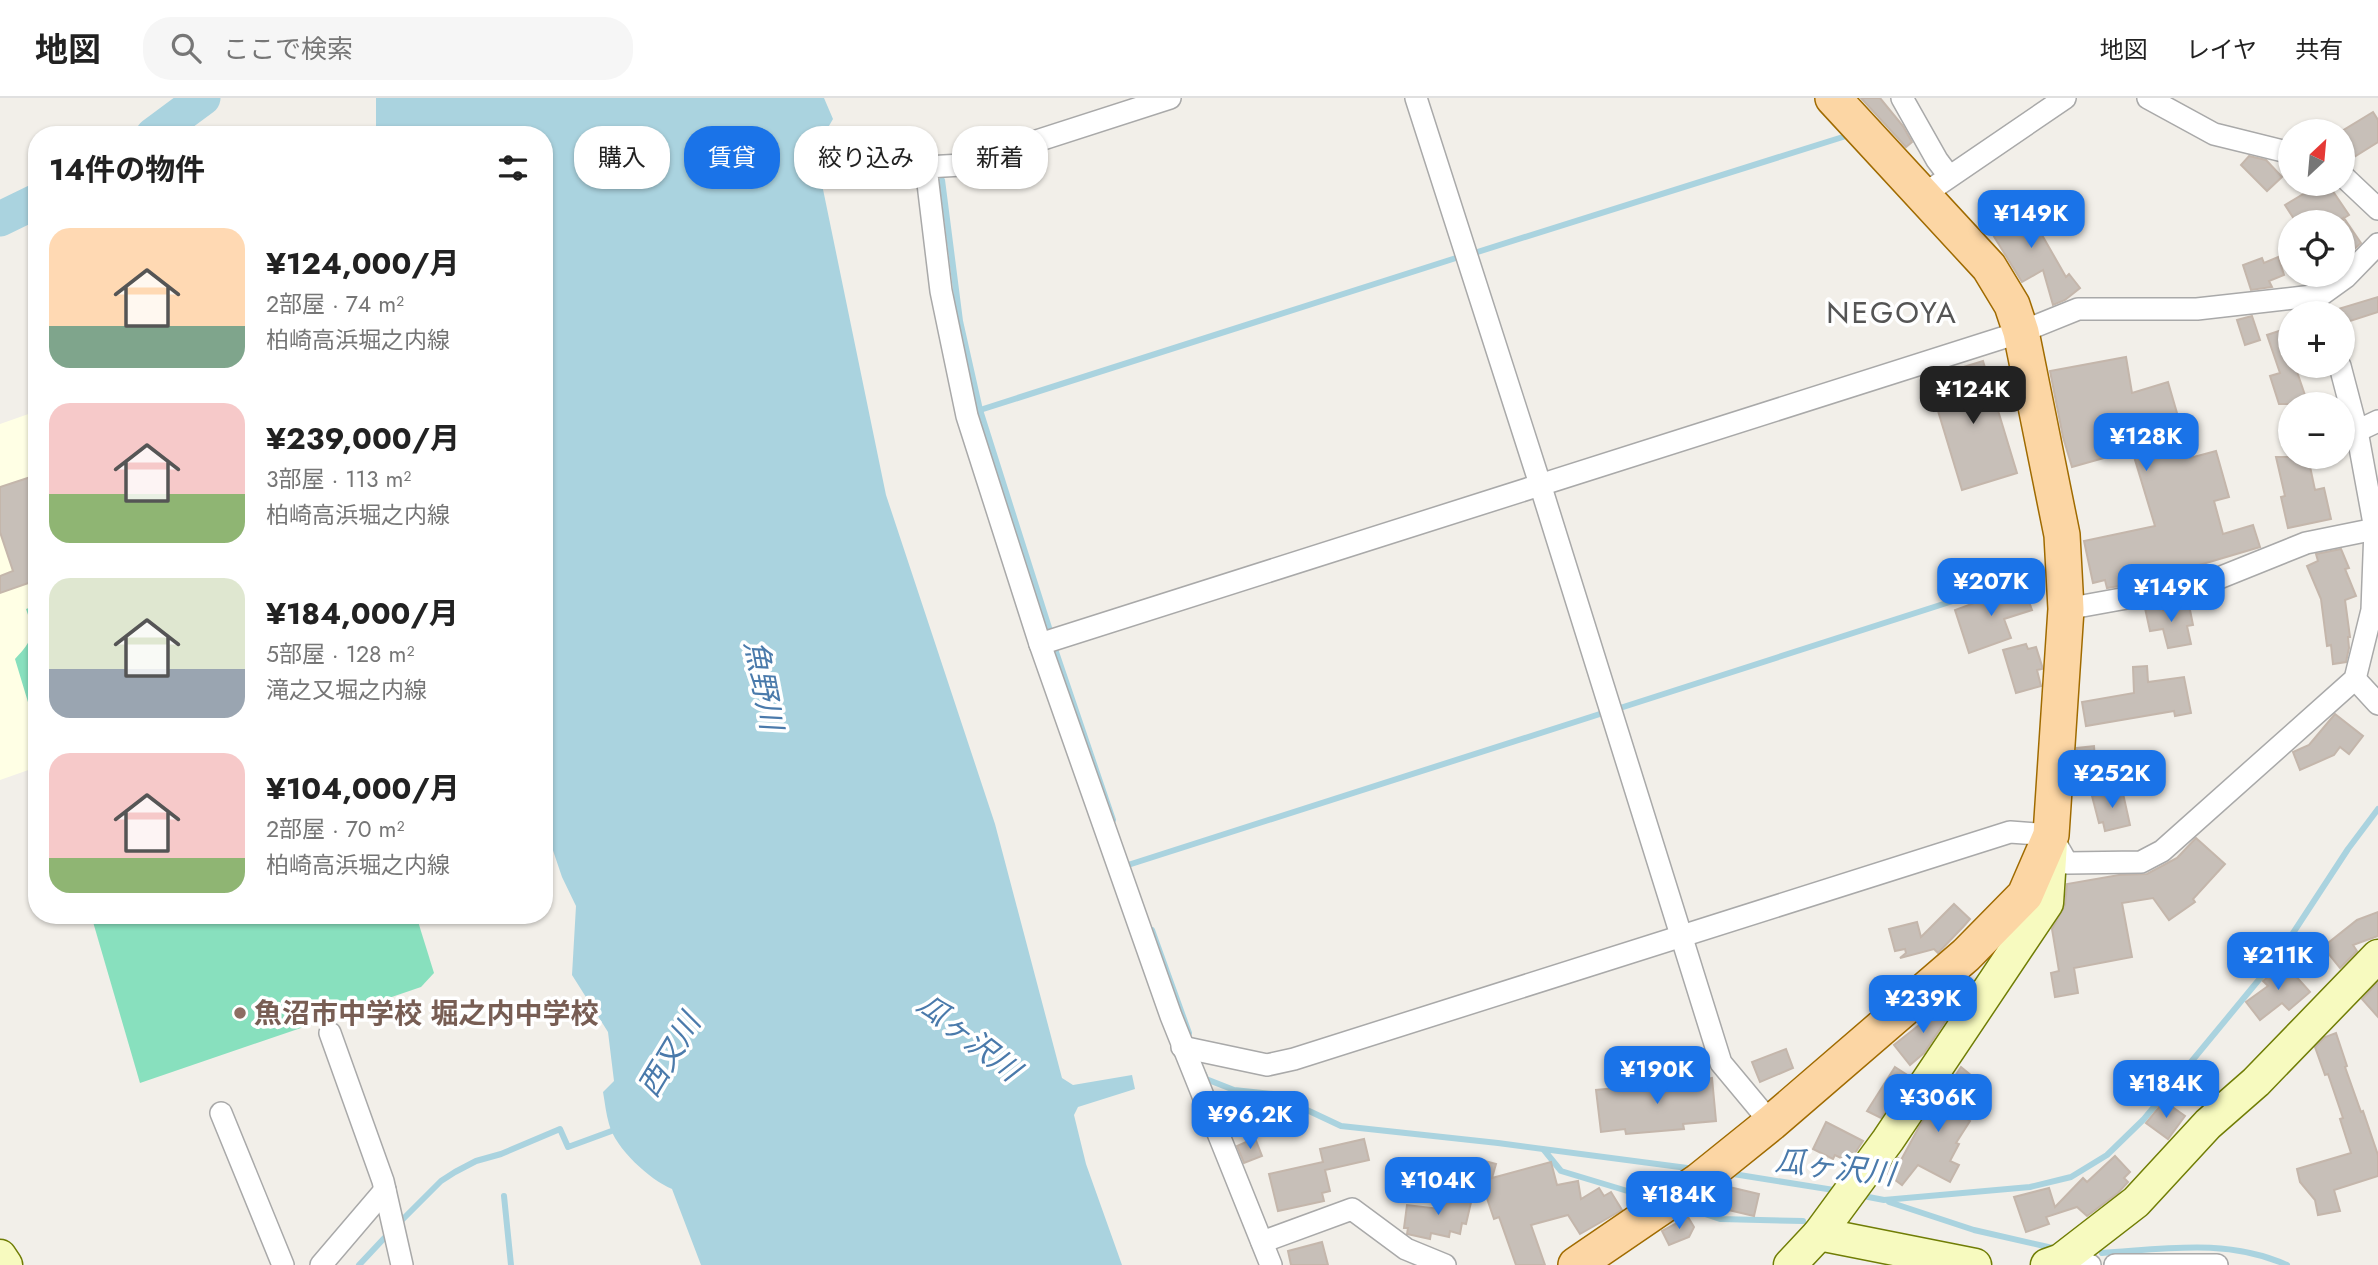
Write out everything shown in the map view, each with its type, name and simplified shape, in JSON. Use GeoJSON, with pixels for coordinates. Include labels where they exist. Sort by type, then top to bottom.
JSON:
{"type":"FeatureCollection","features":[{"type":"Feature","properties":{"kind":"main road"},"geometry":{"type":"LineString","coordinates":[[1790,1265],[1819,1234],[1888,1140],[2047,903],[2066,609],[2062,535],[2021,332],[2012,304],[1936,186],[1833,98]]}},
{"type":"Feature","properties":{"kind":"main road"},"geometry":{"type":"LineString","coordinates":[[1576,1265],[1712,1171],[1966,955],[2025,895],[2052,835]]}},
{"type":"Feature","properties":{"kind":"main road"},"geometry":{"type":"LineString","coordinates":[[2066,1263],[2136,1202],[2208,1124],[2256,1082],[2373,958],[2378,956]]}},
{"type":"Feature","properties":{"kind":"main road"},"geometry":{"type":"LineString","coordinates":[[1819,1234],[1975,1265]]}},
{"type":"Feature","properties":{"kind":"main road"},"geometry":{"type":"LineString","coordinates":[[0,1256],[6,1265]]}},
{"type":"Feature","properties":{"kind":"street"},"geometry":{"type":"LineString","coordinates":[[1170,98],[962,165],[926,167],[941,291],[967,416],[1040,644],[1182,1047],[1271,1265]]}},
{"type":"Feature","properties":{"kind":"street"},"geometry":{"type":"LineString","coordinates":[[1416,98],[1721,1063],[1771,1123]]}},
{"type":"Feature","properties":{"kind":"street"},"geometry":{"type":"LineString","coordinates":[[1902,98],[1937,160],[1936,186]]}},
{"type":"Feature","properties":{"kind":"street"},"geometry":{"type":"LineString","coordinates":[[1936,186],[2065,98]]}},
{"type":"Feature","properties":{"kind":"street"},"geometry":{"type":"LineString","coordinates":[[2148,98],[2214,134],[2278,150]]}},
{"type":"Feature","properties":{"kind":"street"},"geometry":{"type":"LineString","coordinates":[[2356,188],[2378,209]]}},
{"type":"Feature","properties":{"kind":"street"},"geometry":{"type":"LineString","coordinates":[[2326,301],[2378,244]]}},
{"type":"Feature","properties":{"kind":"street"},"geometry":{"type":"LineString","coordinates":[[1040,644],[2021,332],[2078,309],[2278,306]]}},
{"type":"Feature","properties":{"kind":"street"},"geometry":{"type":"LineString","coordinates":[[1182,1047],[1267,1065],[1294,1059],[2010,832],[2052,835],[2067,863],[2141,862],[2162,851],[2355,679],[2375,610],[2375,529],[2357,431],[2343,378]]}},
{"type":"Feature","properties":{"kind":"street"},"geometry":{"type":"LineString","coordinates":[[2357,431],[2378,421]]}},
{"type":"Feature","properties":{"kind":"street"},"geometry":{"type":"LineString","coordinates":[[2066,609],[2204,584],[2306,543],[2375,529]]}},
{"type":"Feature","properties":{"kind":"street"},"geometry":{"type":"LineString","coordinates":[[2355,679],[2378,704]]}},
{"type":"Feature","properties":{"kind":"street"},"geometry":{"type":"LineString","coordinates":[[330,1033],[386,1195],[402,1265]]}},
{"type":"Feature","properties":{"kind":"street"},"geometry":{"type":"LineString","coordinates":[[221,1113],[283,1265]]}},
{"type":"Feature","properties":{"kind":"street"},"geometry":{"type":"LineString","coordinates":[[321,1265],[386,1195]]}},
{"type":"Feature","properties":{"kind":"street"},"geometry":{"type":"LineString","coordinates":[[1262,1242],[1352,1209],[1406,1249],[1445,1265]]}},
{"type":"Feature","properties":{"kind":"street"},"geometry":{"type":"LineString","coordinates":[[2115,1265],[2217,1265]]}},
{"type":"Feature","properties":{"kind":"shaded area"},"geometry":{"type":"Polygon","coordinates":[[[28,414],[28,770],[0,780],[0,424],[28,414]]]}},
{"type":"Feature","properties":{"kind":"green space"},"geometry":{"type":"Polygon","coordinates":[[[28,643],[28,702],[15,659],[28,643]]]}},
{"type":"Feature","properties":{"kind":"green space","name":"魚沼市中学校 堀之内中学校"},"geometry":{"type":"Polygon","coordinates":[[[94,924],[419,924],[434,973],[421,987],[140,1083],[94,924]]]}},
{"type":"Feature","properties":{"kind":"water","name":"魚野川"},"geometry":{"type":"Polygon","coordinates":[[[376,98],[824,98],[833,119],[829,126],[794,126],[794,189],[823,189],[886,495],[995,824],[1062,1078],[1073,1085],[1132,1075],[1135,1089],[1078,1107],[1074,1115],[1086,1164],[1122,1265],[701,1265],[672,1189],[644,1171],[626,1153],[613,1133],[603,1092],[614,1081],[608,1032],[572,975],[576,906],[553,850],[553,126],[376,126],[376,98]]]}},
{"type":"Feature","properties":{"kind":"building"},"geometry":{"type":"Polygon","coordinates":[[[1861,98],[1880,98],[1903,126],[1912,142],[1906,147],[1861,98]]]}},
{"type":"Feature","properties":{"kind":"building"},"geometry":{"type":"Polygon","coordinates":[[[2373,112],[2378,120],[2378,142],[2356,156],[2356,122],[2373,112]]]}},
{"type":"Feature","properties":{"kind":"building"},"geometry":{"type":"Polygon","coordinates":[[[2249,156],[2266,160],[2278,173],[2278,181],[2267,191],[2241,165],[2249,156]]]}},
{"type":"Feature","properties":{"kind":"building"},"geometry":{"type":"Polygon","coordinates":[[[2300,196],[2336,196],[2346,210],[2288,210],[2285,205],[2300,196]]]}},
{"type":"Feature","properties":{"kind":"building"},"geometry":{"type":"Polygon","coordinates":[[[2044,203],[2054,217],[2038,228],[2066,277],[2069,274],[2080,288],[2065,300],[2053,305],[2043,270],[2022,282],[1982,217],[2001,205],[2013,225],[2044,203]]]}},
{"type":"Feature","properties":{"kind":"building"},"geometry":{"type":"Polygon","coordinates":[[[2355,234],[2361,243],[2355,248],[2355,234]]]}},
{"type":"Feature","properties":{"kind":"building"},"geometry":{"type":"Polygon","coordinates":[[[2278,257],[2278,277],[2269,281],[2272,287],[2251,290],[2243,265],[2262,258],[2264,263],[2278,257]]]}},
{"type":"Feature","properties":{"kind":"building"},"geometry":{"type":"Polygon","coordinates":[[[2378,297],[2378,312],[2355,319],[2355,304],[2378,297]]]}},
{"type":"Feature","properties":{"kind":"building"},"geometry":{"type":"Polygon","coordinates":[[[2252,316],[2260,340],[2245,345],[2237,320],[2252,316]]]}},
{"type":"Feature","properties":{"kind":"building"},"geometry":{"type":"Polygon","coordinates":[[[2278,331],[2278,367],[2267,335],[2278,331]]]}},
{"type":"Feature","properties":{"kind":"building"},"geometry":{"type":"Polygon","coordinates":[[[2126,357],[2132,393],[2168,382],[2190,458],[2216,451],[2229,497],[2214,501],[2223,534],[2253,525],[2260,547],[2169,574],[2167,567],[2129,575],[2131,584],[2107,588],[2105,580],[2093,583],[2084,541],[2155,526],[2132,450],[2072,467],[2050,371],[2126,357]]]}},
{"type":"Feature","properties":{"kind":"building"},"geometry":{"type":"Polygon","coordinates":[[[1983,361],[2017,473],[1962,490],[1928,378],[1983,361]]]}},
{"type":"Feature","properties":{"kind":"building"},"geometry":{"type":"Polygon","coordinates":[[[2278,374],[2278,378],[2299,378],[2304,392],[2278,392],[2278,401],[2270,376],[2278,374]]]}},
{"type":"Feature","properties":{"kind":"building"},"geometry":{"type":"Polygon","coordinates":[[[2279,469],[2311,469],[2315,490],[2324,488],[2331,519],[2288,528],[2281,497],[2285,496],[2279,469]]]}},
{"type":"Feature","properties":{"kind":"building"},"geometry":{"type":"Polygon","coordinates":[[[28,478],[28,583],[0,593],[0,576],[13,571],[0,532],[0,487],[28,478]]]}},
{"type":"Feature","properties":{"kind":"building"},"geometry":{"type":"Polygon","coordinates":[[[2341,549],[2349,568],[2345,569],[2356,596],[2345,600],[2350,637],[2346,662],[2333,664],[2331,645],[2327,646],[2321,599],[2307,566],[2318,561],[2316,554],[2341,549]]]}},
{"type":"Feature","properties":{"kind":"building"},"geometry":{"type":"Polygon","coordinates":[[[2023,585],[2032,610],[2004,619],[2011,638],[1969,653],[1955,610],[2023,585]]]}},
{"type":"Feature","properties":{"kind":"building"},"geometry":{"type":"Polygon","coordinates":[[[2162,605],[2163,610],[2189,605],[2193,625],[2187,626],[2191,644],[2168,648],[2163,629],[2150,631],[2145,608],[2162,605]]]}},
{"type":"Feature","properties":{"kind":"building"},"geometry":{"type":"Polygon","coordinates":[[[2026,644],[2028,649],[2036,647],[2042,666],[2042,669],[2037,670],[2041,686],[2016,693],[2003,650],[2026,644]]]}},
{"type":"Feature","properties":{"kind":"building"},"geometry":{"type":"Polygon","coordinates":[[[2147,666],[2148,682],[2184,677],[2191,713],[2175,716],[2174,711],[2086,726],[2082,702],[2134,693],[2133,667],[2147,666]]]}},
{"type":"Feature","properties":{"kind":"building"},"geometry":{"type":"Polygon","coordinates":[[[2335,714],[2363,736],[2349,754],[2340,747],[2334,755],[2300,770],[2293,752],[2309,745],[2335,714]]]}},
{"type":"Feature","properties":{"kind":"building"},"geometry":{"type":"Polygon","coordinates":[[[2094,746],[2096,774],[2077,776],[2077,748],[2094,746]]]}},
{"type":"Feature","properties":{"kind":"building"},"geometry":{"type":"Polygon","coordinates":[[[2122,789],[2130,825],[2105,831],[2103,822],[2099,823],[2092,796],[2122,789]]]}},
{"type":"Feature","properties":{"kind":"building"},"geometry":{"type":"Polygon","coordinates":[[[2196,838],[2225,864],[2193,899],[2195,902],[2169,920],[2153,898],[2122,903],[2132,957],[2074,968],[2078,993],[2055,997],[2051,973],[2059,971],[2052,929],[2065,905],[2067,884],[2119,875],[2147,874],[2177,858],[2196,838]]]}},
{"type":"Feature","properties":{"kind":"building"},"geometry":{"type":"Polygon","coordinates":[[[1954,904],[1970,919],[1938,953],[1934,949],[1900,958],[1906,953],[1905,949],[1895,951],[1889,929],[1917,922],[1921,937],[1954,904]]]}},
{"type":"Feature","properties":{"kind":"building"},"geometry":{"type":"Polygon","coordinates":[[[2378,912],[2378,936],[2353,945],[2357,951],[2340,968],[2323,947],[2357,920],[2378,912]]]}},
{"type":"Feature","properties":{"kind":"building"},"geometry":{"type":"Polygon","coordinates":[[[2284,963],[2310,992],[2289,1010],[2282,1003],[2260,1020],[2246,1002],[2268,986],[2263,981],[2284,963]]]}},
{"type":"Feature","properties":{"kind":"building"},"geometry":{"type":"Polygon","coordinates":[[[2378,982],[2378,1017],[2362,999],[2378,982]]]}},
{"type":"Feature","properties":{"kind":"building"},"geometry":{"type":"Polygon","coordinates":[[[1943,1001],[1952,1011],[1924,1053],[1910,1065],[1894,1045],[1933,1014],[1931,1012],[1943,1001]]]}},
{"type":"Feature","properties":{"kind":"building"},"geometry":{"type":"Polygon","coordinates":[[[2336,1033],[2347,1066],[2345,1067],[2378,1155],[2378,1176],[2334,1190],[2340,1211],[2318,1215],[2315,1200],[2300,1182],[2297,1169],[2351,1153],[2340,1119],[2343,1118],[2328,1074],[2325,1075],[2315,1047],[2325,1037],[2336,1033]]]}},
{"type":"Feature","properties":{"kind":"building"},"geometry":{"type":"Polygon","coordinates":[[[1786,1049],[1793,1068],[1760,1082],[1752,1062],[1786,1049]]]}},
{"type":"Feature","properties":{"kind":"building"},"geometry":{"type":"Polygon","coordinates":[[[1895,1067],[1909,1076],[1881,1118],[1867,1111],[1895,1067]]]}},
{"type":"Feature","properties":{"kind":"building"},"geometry":{"type":"Polygon","coordinates":[[[1961,1067],[1978,1081],[1958,1113],[1970,1121],[1956,1143],[1959,1144],[1950,1161],[1959,1165],[1950,1182],[1918,1165],[1902,1185],[1886,1173],[1898,1158],[1901,1160],[1919,1127],[1961,1067]]]}},
{"type":"Feature","properties":{"kind":"building"},"geometry":{"type":"Polygon","coordinates":[[[1707,1075],[1707,1079],[1712,1078],[1716,1121],[1683,1124],[1684,1129],[1626,1134],[1625,1129],[1601,1132],[1596,1090],[1691,1081],[1691,1077],[1707,1075]]]}},
{"type":"Feature","properties":{"kind":"building"},"geometry":{"type":"Polygon","coordinates":[[[2164,1101],[2185,1116],[2168,1139],[2146,1123],[2164,1101]]]}},
{"type":"Feature","properties":{"kind":"building"},"geometry":{"type":"Polygon","coordinates":[[[1826,1122],[1863,1141],[1849,1162],[1835,1155],[1833,1159],[1813,1149],[1826,1122]]]}},
{"type":"Feature","properties":{"kind":"building"},"geometry":{"type":"Polygon","coordinates":[[[1255,1138],[1262,1156],[1244,1163],[1237,1146],[1255,1138]]]}},
{"type":"Feature","properties":{"kind":"building"},"geometry":{"type":"Polygon","coordinates":[[[1364,1139],[1369,1160],[1325,1170],[1330,1191],[1322,1193],[1324,1201],[1278,1211],[1269,1174],[1323,1162],[1320,1149],[1364,1139]]]}},
{"type":"Feature","properties":{"kind":"building"},"geometry":{"type":"Polygon","coordinates":[[[2115,1156],[2130,1172],[2124,1178],[2128,1182],[2118,1193],[2087,1216],[2077,1207],[2046,1217],[2049,1224],[2026,1232],[2014,1197],[2049,1188],[2055,1207],[2083,1178],[2087,1182],[2115,1156]]]}},
{"type":"Feature","properties":{"kind":"building"},"geometry":{"type":"Polygon","coordinates":[[[1481,1160],[1496,1164],[1492,1178],[1551,1162],[1557,1185],[1578,1181],[1581,1199],[1599,1188],[1604,1196],[1611,1192],[1622,1210],[1580,1234],[1568,1215],[1531,1225],[1545,1265],[1516,1265],[1499,1217],[1494,1219],[1478,1172],[1481,1160]]]}},
{"type":"Feature","properties":{"kind":"building"},"geometry":{"type":"Polygon","coordinates":[[[1725,1186],[1759,1194],[1754,1216],[1720,1208],[1721,1203],[1717,1202],[1719,1191],[1725,1186]]]}},
{"type":"Feature","properties":{"kind":"building"},"geometry":{"type":"Polygon","coordinates":[[[1444,1192],[1472,1198],[1466,1224],[1462,1223],[1460,1234],[1450,1231],[1449,1237],[1431,1233],[1430,1239],[1407,1234],[1408,1228],[1404,1228],[1407,1205],[1440,1209],[1444,1192]]]}},
{"type":"Feature","properties":{"kind":"building"},"geometry":{"type":"Polygon","coordinates":[[[1688,1217],[1694,1227],[1689,1237],[1669,1245],[1662,1231],[1688,1217]]]}},
{"type":"Feature","properties":{"kind":"building"},"geometry":{"type":"Polygon","coordinates":[[[1322,1242],[1328,1265],[1291,1265],[1288,1251],[1322,1242]]]}},
{"type":"Feature","properties":{"kind":"waterway"},"geometry":{"type":"LineString","coordinates":[[165,126],[203,98]]}},
{"type":"Feature","properties":{"kind":"waterway"},"geometry":{"type":"LineString","coordinates":[[1471,254],[1846,136]]}},
{"type":"Feature","properties":{"kind":"waterway"},"geometry":{"type":"LineString","coordinates":[[942,180],[960,321],[980,410],[1051,634]]}},
{"type":"Feature","properties":{"kind":"waterway"},"geometry":{"type":"LineString","coordinates":[[0,219],[28,205]]}},
{"type":"Feature","properties":{"kind":"waterway"},"geometry":{"type":"LineString","coordinates":[[980,410],[1456,258]]}},
{"type":"Feature","properties":{"kind":"waterway"},"geometry":{"type":"LineString","coordinates":[[1617,709],[1987,590]]}},
{"type":"Feature","properties":{"kind":"waterway"},"geometry":{"type":"LineString","coordinates":[[1054,646],[1113,820]]}},
{"type":"Feature","properties":{"kind":"waterway"},"geometry":{"type":"LineString","coordinates":[[1128,865],[1603,713]]}},
{"type":"Feature","properties":{"kind":"waterway","name":"瓜ヶ沢川"},"geometry":{"type":"LineString","coordinates":[[1858,1195],[1884,1200],[2030,1187],[2071,1177],[2107,1155],[2144,1119],[2276,959],[2348,849],[2378,809]]}},
{"type":"Feature","properties":{"kind":"waterway"},"geometry":{"type":"LineString","coordinates":[[1152,930],[1189,1033]]}},
{"type":"Feature","properties":{"kind":"waterway","name":"瓜ヶ沢川"},"geometry":{"type":"LineString","coordinates":[[1204,1074],[1206,1079],[1234,1090],[1273,1094],[1341,1126],[1695,1169]]}},
{"type":"Feature","properties":{"kind":"waterway","name":"西又川"},"geometry":{"type":"LineString","coordinates":[[399,1223],[441,1181],[476,1161],[501,1154],[560,1129],[568,1147],[617,1129]]}},
{"type":"Feature","properties":{"kind":"waterway"},"geometry":{"type":"LineString","coordinates":[[1544,1150],[1561,1171],[1644,1196]]}},
{"type":"Feature","properties":{"kind":"waterway","name":"瓜ヶ沢川"},"geometry":{"type":"LineString","coordinates":[[1727,1173],[1840,1191]]}},
{"type":"Feature","properties":{"kind":"waterway"},"geometry":{"type":"LineString","coordinates":[[504,1196],[511,1265]]}},
{"type":"Feature","properties":{"kind":"waterway"},"geometry":{"type":"LineString","coordinates":[[1889,1202],[1974,1230],[2057,1249]]}},
{"type":"Feature","properties":{"kind":"waterway"},"geometry":{"type":"LineString","coordinates":[[1694,1204],[1705,1214],[1720,1219],[1803,1221]]}},
{"type":"Feature","properties":{"kind":"waterway","name":"西又川"},"geometry":{"type":"LineString","coordinates":[[359,1265],[389,1233]]}},
{"type":"Feature","properties":{"kind":"waterway"},"geometry":{"type":"LineString","coordinates":[[2102,1253],[2219,1248],[2242,1251],[2287,1265]]}},
{"type":"Feature","properties":{"kind":"place","name":"魚沼市中学校 堀之内中学校"},"geometry":{"type":"Point","coordinates":[240,1013]}},
{"type":"Feature","properties":{"kind":"district","name":"NEGOYA"},"geometry":{"type":"Point","coordinates":[1892,312]}}]}
